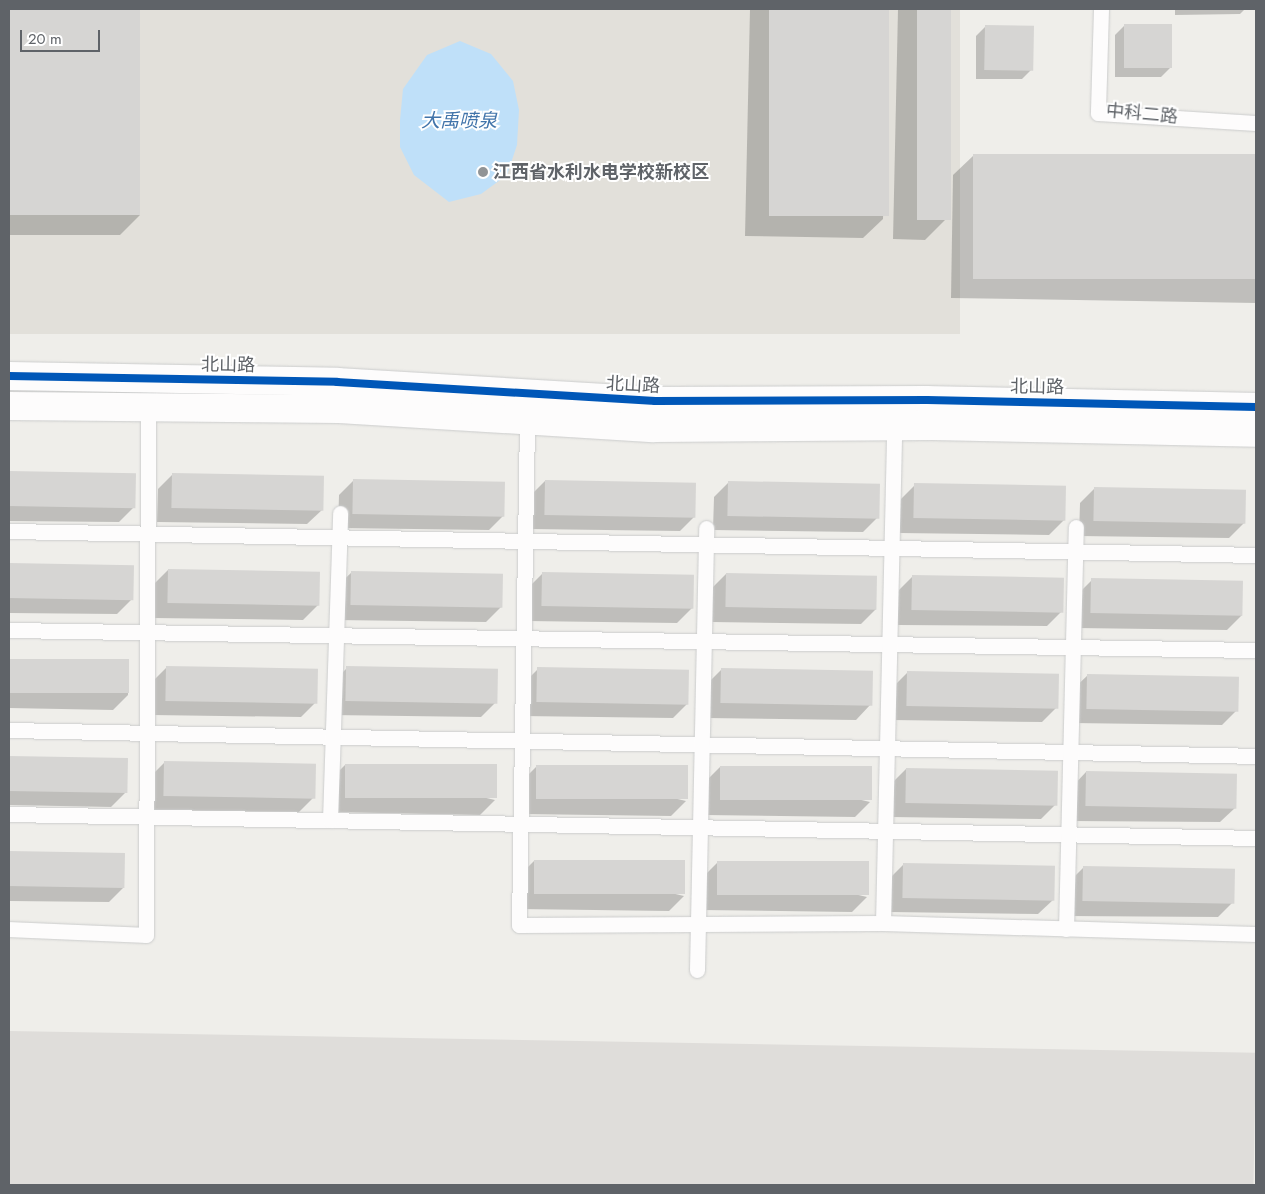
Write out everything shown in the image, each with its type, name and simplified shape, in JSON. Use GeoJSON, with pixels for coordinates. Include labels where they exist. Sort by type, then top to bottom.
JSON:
{"type":"FeatureCollection","features":[{"type":"Feature","properties":{"kind":"street","name":"北山路"},"geometry":{"type":"LineString","coordinates":[[9,376],[337,382],[655,401],[927,400],[1256,407]]}},
{"type":"Feature","properties":{"kind":"street"},"geometry":{"type":"LineString","coordinates":[[9,406],[339,409],[653,428],[894,426],[1256,433]]}},
{"type":"Feature","properties":{"kind":"lane","name":"中科二路"},"geometry":{"type":"LineString","coordinates":[[1101,9],[1098,113],[1256,123]]}},
{"type":"Feature","properties":{"kind":"lane"},"geometry":{"type":"LineString","coordinates":[[9,929],[146,935],[148,407]]}},
{"type":"Feature","properties":{"kind":"lane"},"geometry":{"type":"LineString","coordinates":[[527,421],[519,925],[882,923],[1256,934]]}},
{"type":"Feature","properties":{"kind":"lane"},"geometry":{"type":"LineString","coordinates":[[882,923],[894,426]]}},
{"type":"Feature","properties":{"kind":"lane"},"geometry":{"type":"LineString","coordinates":[[330,820],[340,512]]}},
{"type":"Feature","properties":{"kind":"lane"},"geometry":{"type":"LineString","coordinates":[[1066,929],[1076,527]]}},
{"type":"Feature","properties":{"kind":"lane"},"geometry":{"type":"LineString","coordinates":[[697,970],[706,528]]}},
{"type":"Feature","properties":{"kind":"lane"},"geometry":{"type":"LineString","coordinates":[[9,531],[1256,555]]}},
{"type":"Feature","properties":{"kind":"lane"},"geometry":{"type":"LineString","coordinates":[[9,630],[1256,650]]}},
{"type":"Feature","properties":{"kind":"lane"},"geometry":{"type":"LineString","coordinates":[[9,730],[1256,756]]}},
{"type":"Feature","properties":{"kind":"lane"},"geometry":{"type":"LineString","coordinates":[[9,814],[1256,838]]}},
{"type":"Feature","properties":{"kind":"shaded area","name":"江西省水利水电学校新校区"},"geometry":{"type":"Polygon","coordinates":[[[9,9],[960,9],[960,334],[9,334],[9,9]]]}},
{"type":"Feature","properties":{"kind":"shaded area"},"geometry":{"type":"Polygon","coordinates":[[[9,1031],[1256,1053],[1254,1185],[9,1185],[9,1031]]]}},
{"type":"Feature","properties":{"kind":"water","name":"大禹喷泉"},"geometry":{"type":"Polygon","coordinates":[[[460,41],[491,54],[513,81],[519,110],[517,145],[507,175],[481,194],[449,202],[414,175],[400,147],[400,120],[403,89],[427,55],[460,41]]]}},
{"type":"Feature","properties":{"kind":"building"},"geometry":{"type":"Polygon","coordinates":[[[9,9],[140,9],[140,215],[9,215],[9,9]]]}},
{"type":"Feature","properties":{"kind":"building"},"geometry":{"type":"Polygon","coordinates":[[[769,9],[889,9],[889,216],[769,216],[769,9]]]}},
{"type":"Feature","properties":{"kind":"building"},"geometry":{"type":"Polygon","coordinates":[[[917,9],[951,9],[951,220],[917,220],[917,9]]]}},
{"type":"Feature","properties":{"kind":"building"},"geometry":{"type":"Polygon","coordinates":[[[1124,24],[1172,24],[1172,68],[1124,68],[1124,24]]]}},
{"type":"Feature","properties":{"kind":"building"},"geometry":{"type":"Polygon","coordinates":[[[985,25],[1034,26],[1033,71],[984,70],[985,25]]]}},
{"type":"Feature","properties":{"kind":"building"},"geometry":{"type":"Polygon","coordinates":[[[973,154],[1256,154],[1256,279],[973,279],[973,154]]]}},
{"type":"Feature","properties":{"kind":"building"},"geometry":{"type":"Polygon","coordinates":[[[9,471],[136,473],[135,508],[9,506],[9,471]]]}},
{"type":"Feature","properties":{"kind":"building"},"geometry":{"type":"Polygon","coordinates":[[[172,473],[324,476],[323,511],[171,508],[172,473]]]}},
{"type":"Feature","properties":{"kind":"building"},"geometry":{"type":"Polygon","coordinates":[[[353,479],[505,482],[504,517],[352,514],[353,479]]]}},
{"type":"Feature","properties":{"kind":"building"},"geometry":{"type":"Polygon","coordinates":[[[545,480],[696,483],[695,518],[544,515],[545,480]]]}},
{"type":"Feature","properties":{"kind":"building"},"geometry":{"type":"Polygon","coordinates":[[[728,481],[880,484],[879,519],[727,516],[728,481]]]}},
{"type":"Feature","properties":{"kind":"building"},"geometry":{"type":"Polygon","coordinates":[[[914,483],[1066,486],[1065,521],[913,518],[914,483]]]}},
{"type":"Feature","properties":{"kind":"building"},"geometry":{"type":"Polygon","coordinates":[[[1094,487],[1246,490],[1245,524],[1093,521],[1094,487]]]}},
{"type":"Feature","properties":{"kind":"building"},"geometry":{"type":"Polygon","coordinates":[[[9,563],[134,565],[133,600],[9,598],[9,563]]]}},
{"type":"Feature","properties":{"kind":"building"},"geometry":{"type":"Polygon","coordinates":[[[168,569],[320,572],[319,606],[167,603],[168,569]]]}},
{"type":"Feature","properties":{"kind":"building"},"geometry":{"type":"Polygon","coordinates":[[[351,571],[503,574],[502,608],[350,605],[351,571]]]}},
{"type":"Feature","properties":{"kind":"building"},"geometry":{"type":"Polygon","coordinates":[[[542,572],[694,575],[693,609],[541,606],[542,572]]]}},
{"type":"Feature","properties":{"kind":"building"},"geometry":{"type":"Polygon","coordinates":[[[726,573],[877,576],[876,610],[725,607],[726,573]]]}},
{"type":"Feature","properties":{"kind":"building"},"geometry":{"type":"Polygon","coordinates":[[[912,575],[1064,578],[1063,613],[911,610],[912,575]]]}},
{"type":"Feature","properties":{"kind":"building"},"geometry":{"type":"Polygon","coordinates":[[[1091,578],[1243,581],[1242,616],[1090,613],[1091,578]]]}},
{"type":"Feature","properties":{"kind":"building"},"geometry":{"type":"Polygon","coordinates":[[[9,659],[129,659],[129,693],[9,693],[9,659]]]}},
{"type":"Feature","properties":{"kind":"building"},"geometry":{"type":"Polygon","coordinates":[[[166,666],[318,669],[317,704],[165,701],[166,666]]]}},
{"type":"Feature","properties":{"kind":"building"},"geometry":{"type":"Polygon","coordinates":[[[346,666],[498,669],[497,704],[345,701],[346,666]]]}},
{"type":"Feature","properties":{"kind":"building"},"geometry":{"type":"Polygon","coordinates":[[[537,667],[689,670],[688,705],[536,702],[537,667]]]}},
{"type":"Feature","properties":{"kind":"building"},"geometry":{"type":"Polygon","coordinates":[[[721,668],[873,671],[872,706],[720,703],[721,668]]]}},
{"type":"Feature","properties":{"kind":"building"},"geometry":{"type":"Polygon","coordinates":[[[907,671],[1059,674],[1058,709],[906,706],[907,671]]]}},
{"type":"Feature","properties":{"kind":"building"},"geometry":{"type":"Polygon","coordinates":[[[1087,674],[1239,677],[1238,712],[1086,709],[1087,674]]]}},
{"type":"Feature","properties":{"kind":"building"},"geometry":{"type":"Polygon","coordinates":[[[9,756],[128,758],[127,793],[9,791],[9,756]]]}},
{"type":"Feature","properties":{"kind":"building"},"geometry":{"type":"Polygon","coordinates":[[[164,761],[316,764],[315,799],[163,796],[164,761]]]}},
{"type":"Feature","properties":{"kind":"building"},"geometry":{"type":"Polygon","coordinates":[[[345,764],[497,764],[497,798],[345,798],[345,764]]]}},
{"type":"Feature","properties":{"kind":"building"},"geometry":{"type":"Polygon","coordinates":[[[536,765],[688,765],[688,799],[536,799],[536,765]]]}},
{"type":"Feature","properties":{"kind":"building"},"geometry":{"type":"Polygon","coordinates":[[[720,766],[872,766],[872,800],[720,800],[720,766]]]}},
{"type":"Feature","properties":{"kind":"building"},"geometry":{"type":"Polygon","coordinates":[[[906,768],[1058,771],[1057,806],[905,803],[906,768]]]}},
{"type":"Feature","properties":{"kind":"building"},"geometry":{"type":"Polygon","coordinates":[[[1086,771],[1237,774],[1236,809],[1085,806],[1086,771]]]}},
{"type":"Feature","properties":{"kind":"building"},"geometry":{"type":"Polygon","coordinates":[[[9,851],[125,853],[124,888],[9,886],[9,851]]]}},
{"type":"Feature","properties":{"kind":"building"},"geometry":{"type":"Polygon","coordinates":[[[534,860],[685,860],[685,894],[534,894],[534,860]]]}},
{"type":"Feature","properties":{"kind":"building"},"geometry":{"type":"Polygon","coordinates":[[[717,861],[869,861],[869,895],[717,895],[717,861]]]}},
{"type":"Feature","properties":{"kind":"building"},"geometry":{"type":"Polygon","coordinates":[[[903,863],[1055,866],[1054,901],[902,898],[903,863]]]}},
{"type":"Feature","properties":{"kind":"building"},"geometry":{"type":"Polygon","coordinates":[[[1083,866],[1235,869],[1234,904],[1082,901],[1083,866]]]}},
{"type":"Feature","properties":{"kind":"cycle path"},"geometry":{"type":"LineString","coordinates":[[9,376],[337,382],[655,401],[927,400],[1256,407]]}},
{"type":"Feature","properties":{"kind":"place","name":"江西省水利水电学校新校区"},"geometry":{"type":"Point","coordinates":[483,172]}}]}
